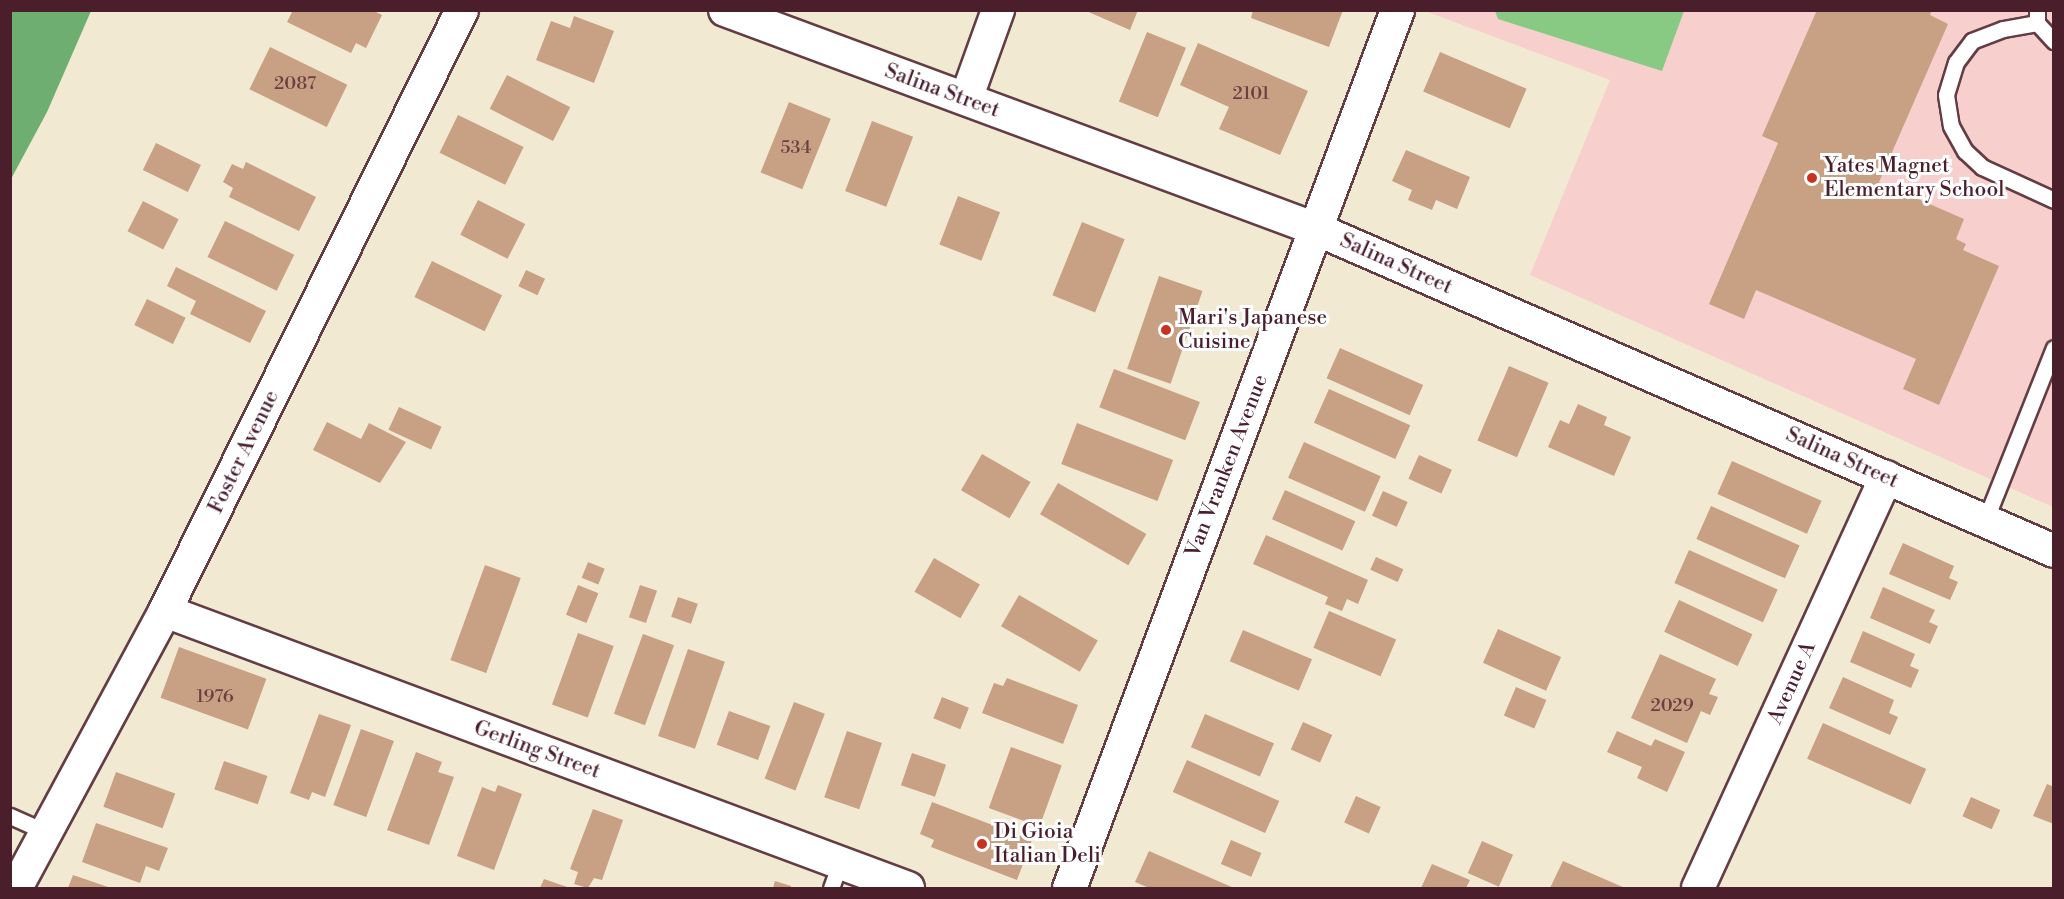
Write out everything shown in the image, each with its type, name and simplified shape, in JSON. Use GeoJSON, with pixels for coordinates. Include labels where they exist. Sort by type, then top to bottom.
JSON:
{"type":"FeatureCollection","features":[{"type":"Feature","properties":{"kind":"street","name":"Foster Avenue"},"geometry":{"type":"LineString","coordinates":[[16,888],[165,611],[462,10]]}},
{"type":"Feature","properties":{"kind":"street","name":"Salina Street"},"geometry":{"type":"LineString","coordinates":[[725,10],[1316,229],[2054,550]]}},
{"type":"Feature","properties":{"kind":"street"},"geometry":{"type":"LineString","coordinates":[[966,99],[998,10]]}},
{"type":"Feature","properties":{"kind":"street","name":"Van Vranken Avenue"},"geometry":{"type":"LineString","coordinates":[[1069,888],[1397,10]]}},
{"type":"Feature","properties":{"kind":"street","name":"Avenue A"},"geometry":{"type":"LineString","coordinates":[[1698,888],[1886,477]]}},
{"type":"Feature","properties":{"kind":"street","name":"Gerling Street"},"geometry":{"type":"LineString","coordinates":[[165,611],[835,876],[908,888]]}},
{"type":"Feature","properties":{"kind":"lane"},"geometry":{"type":"LineString","coordinates":[[2054,41],[2037,17],[1972,41],[1956,63],[1946,95],[1951,126],[1965,151],[1982,167],[2054,200]]}},
{"type":"Feature","properties":{"kind":"lane"},"geometry":{"type":"LineString","coordinates":[[1985,521],[2054,348]]}},
{"type":"Feature","properties":{"kind":"lane"},"geometry":{"type":"LineString","coordinates":[[10,816],[46,832]]}},
{"type":"Feature","properties":{"kind":"shaded area","name":"Yates Magnet Elementary School"},"geometry":{"type":"Polygon","coordinates":[[[1425,11],[2053,11],[2053,507],[1530,275],[1610,80],[1425,11]]]}},
{"type":"Feature","properties":{"kind":"green space"},"geometry":{"type":"Polygon","coordinates":[[[11,10],[91,11],[47,112],[11,179],[11,10]]]}},
{"type":"Feature","properties":{"kind":"green space"},"geometry":{"type":"Polygon","coordinates":[[[1495,10],[1684,11],[1662,71],[1498,19],[1495,10]]]}},
{"type":"Feature","properties":{"kind":"building"},"geometry":{"type":"Polygon","coordinates":[[[293,10],[372,10],[382,15],[366,48],[356,43],[351,53],[287,22],[293,10]]]}},
{"type":"Feature","properties":{"kind":"building"},"geometry":{"type":"Polygon","coordinates":[[[1084,10],[1138,10],[1130,30],[1084,10]]]}},
{"type":"Feature","properties":{"kind":"building"},"geometry":{"type":"Polygon","coordinates":[[[1253,10],[1343,10],[1329,47],[1251,18],[1253,10]]]}},
{"type":"Feature","properties":{"kind":"building","name":"Yates Magnet Elementary School"},"geometry":{"type":"Polygon","coordinates":[[[1817,10],[1932,10],[1930,15],[1948,24],[1879,182],[1964,219],[1956,239],[1966,244],[1963,250],[1999,266],[1939,405],[1903,389],[1916,359],[1756,290],[1744,319],[1709,304],[1778,143],[1762,136],[1817,10]]]}},
{"type":"Feature","properties":{"kind":"building"},"geometry":{"type":"Polygon","coordinates":[[[574,16],[614,31],[594,83],[536,60],[551,21],[570,28],[574,16]]]}},
{"type":"Feature","properties":{"kind":"building"},"geometry":{"type":"Polygon","coordinates":[[[1147,32],[1186,48],[1158,117],[1119,102],[1147,32]]]}},
{"type":"Feature","properties":{"kind":"building"},"geometry":{"type":"Polygon","coordinates":[[[1198,43],[1308,91],[1280,155],[1219,129],[1229,107],[1180,85],[1198,43]]]}},
{"type":"Feature","properties":{"kind":"building"},"geometry":{"type":"Polygon","coordinates":[[[270,47],[347,85],[327,127],[249,89],[270,47]]]}},
{"type":"Feature","properties":{"kind":"building"},"geometry":{"type":"Polygon","coordinates":[[[1440,52],[1527,89],[1510,128],[1423,92],[1440,52]]]}},
{"type":"Feature","properties":{"kind":"building"},"geometry":{"type":"Polygon","coordinates":[[[507,75],[570,107],[553,141],[490,109],[507,75]]]}},
{"type":"Feature","properties":{"kind":"building"},"geometry":{"type":"Polygon","coordinates":[[[789,102],[831,119],[802,189],[761,172],[789,102]]]}},
{"type":"Feature","properties":{"kind":"building"},"geometry":{"type":"Polygon","coordinates":[[[458,115],[524,147],[505,185],[440,153],[458,115]]]}},
{"type":"Feature","properties":{"kind":"building"},"geometry":{"type":"Polygon","coordinates":[[[872,121],[913,137],[886,207],[845,191],[872,121]]]}},
{"type":"Feature","properties":{"kind":"building"},"geometry":{"type":"Polygon","coordinates":[[[156,143],[201,165],[188,192],[143,170],[156,143]]]}},
{"type":"Feature","properties":{"kind":"building"},"geometry":{"type":"Polygon","coordinates":[[[1406,150],[1470,177],[1457,209],[1436,200],[1432,210],[1408,200],[1412,190],[1392,181],[1406,150]]]}},
{"type":"Feature","properties":{"kind":"building"},"geometry":{"type":"Polygon","coordinates":[[[246,162],[316,197],[299,231],[229,197],[233,188],[223,182],[232,164],[243,169],[246,162]]]}},
{"type":"Feature","properties":{"kind":"building"},"geometry":{"type":"Polygon","coordinates":[[[958,196],[1000,212],[981,261],[939,245],[958,196]]]}},
{"type":"Feature","properties":{"kind":"building"},"geometry":{"type":"Polygon","coordinates":[[[478,200],[525,224],[508,259],[460,235],[478,200]]]}},
{"type":"Feature","properties":{"kind":"building"},"geometry":{"type":"Polygon","coordinates":[[[143,201],[179,219],[163,249],[128,231],[143,201]]]}},
{"type":"Feature","properties":{"kind":"building"},"geometry":{"type":"Polygon","coordinates":[[[225,221],[294,255],[277,291],[207,257],[225,221]]]}},
{"type":"Feature","properties":{"kind":"building"},"geometry":{"type":"Polygon","coordinates":[[[1082,222],[1125,239],[1095,312],[1052,295],[1082,222]]]}},
{"type":"Feature","properties":{"kind":"building"},"geometry":{"type":"Polygon","coordinates":[[[432,261],[502,295],[485,331],[414,297],[432,261]]]}},
{"type":"Feature","properties":{"kind":"building"},"geometry":{"type":"Polygon","coordinates":[[[176,267],[266,311],[250,343],[190,314],[196,301],[167,286],[176,267]]]}},
{"type":"Feature","properties":{"kind":"building"},"geometry":{"type":"Polygon","coordinates":[[[526,270],[545,279],[537,295],[518,286],[526,270]]]}},
{"type":"Feature","properties":{"kind":"building","name":"Mari's Japanese Cuisine"},"geometry":{"type":"Polygon","coordinates":[[[1159,276],[1202,291],[1171,384],[1127,369],[1159,276]]]}},
{"type":"Feature","properties":{"kind":"building"},"geometry":{"type":"Polygon","coordinates":[[[147,299],[186,318],[173,344],[134,325],[147,299]]]}},
{"type":"Feature","properties":{"kind":"building"},"geometry":{"type":"Polygon","coordinates":[[[1340,348],[1423,385],[1410,415],[1327,378],[1340,348]]]}},
{"type":"Feature","properties":{"kind":"building"},"geometry":{"type":"Polygon","coordinates":[[[1509,366],[1549,383],[1517,457],[1477,441],[1509,366]]]}},
{"type":"Feature","properties":{"kind":"building"},"geometry":{"type":"Polygon","coordinates":[[[1114,369],[1200,402],[1185,440],[1099,407],[1114,369]]]}},
{"type":"Feature","properties":{"kind":"building"},"geometry":{"type":"Polygon","coordinates":[[[1329,389],[1410,425],[1395,459],[1314,423],[1329,389]]]}},
{"type":"Feature","properties":{"kind":"building"},"geometry":{"type":"Polygon","coordinates":[[[1578,404],[1607,417],[1604,425],[1631,437],[1614,476],[1548,447],[1560,420],[1569,424],[1578,404]]]}},
{"type":"Feature","properties":{"kind":"building"},"geometry":{"type":"Polygon","coordinates":[[[399,407],[442,427],[431,450],[388,430],[399,407]]]}},
{"type":"Feature","properties":{"kind":"building"},"geometry":{"type":"Polygon","coordinates":[[[327,422],[361,439],[369,423],[406,442],[380,483],[313,450],[327,422]]]}},
{"type":"Feature","properties":{"kind":"building"},"geometry":{"type":"Polygon","coordinates":[[[1077,423],[1173,460],[1157,501],[1061,464],[1077,423]]]}},
{"type":"Feature","properties":{"kind":"building"},"geometry":{"type":"Polygon","coordinates":[[[1304,442],[1381,476],[1365,512],[1288,478],[1304,442]]]}},
{"type":"Feature","properties":{"kind":"building"},"geometry":{"type":"Polygon","coordinates":[[[982,454],[1030,482],[1009,518],[961,490],[982,454]]]}},
{"type":"Feature","properties":{"kind":"building"},"geometry":{"type":"Polygon","coordinates":[[[1419,455],[1452,470],[1441,493],[1408,479],[1419,455]]]}},
{"type":"Feature","properties":{"kind":"building"},"geometry":{"type":"Polygon","coordinates":[[[1732,461],[1822,501],[1807,534],[1717,494],[1732,461]]]}},
{"type":"Feature","properties":{"kind":"building"},"geometry":{"type":"Polygon","coordinates":[[[1058,483],[1146,534],[1128,565],[1040,514],[1058,483]]]}},
{"type":"Feature","properties":{"kind":"building"},"geometry":{"type":"Polygon","coordinates":[[[1285,490],[1355,521],[1342,551],[1272,519],[1285,490]]]}},
{"type":"Feature","properties":{"kind":"building"},"geometry":{"type":"Polygon","coordinates":[[[1383,491],[1408,502],[1397,527],[1372,516],[1383,491]]]}},
{"type":"Feature","properties":{"kind":"building"},"geometry":{"type":"Polygon","coordinates":[[[1711,506],[1800,545],[1785,578],[1696,539],[1711,506]]]}},
{"type":"Feature","properties":{"kind":"building"},"geometry":{"type":"Polygon","coordinates":[[[1266,535],[1368,580],[1358,604],[1347,599],[1342,611],[1325,604],[1328,597],[1253,564],[1266,535]]]}},
{"type":"Feature","properties":{"kind":"building"},"geometry":{"type":"Polygon","coordinates":[[[1903,543],[1954,566],[1949,578],[1958,582],[1950,600],[1889,574],[1903,543]]]}},
{"type":"Feature","properties":{"kind":"building"},"geometry":{"type":"Polygon","coordinates":[[[1689,550],[1778,589],[1763,622],[1674,583],[1689,550]]]}},
{"type":"Feature","properties":{"kind":"building"},"geometry":{"type":"Polygon","coordinates":[[[1376,557],[1403,569],[1398,582],[1370,570],[1376,557]]]}},
{"type":"Feature","properties":{"kind":"building"},"geometry":{"type":"Polygon","coordinates":[[[934,558],[980,584],[960,618],[914,592],[934,558]]]}},
{"type":"Feature","properties":{"kind":"building"},"geometry":{"type":"Polygon","coordinates":[[[588,562],[605,569],[598,585],[582,578],[588,562]]]}},
{"type":"Feature","properties":{"kind":"building"},"geometry":{"type":"Polygon","coordinates":[[[485,565],[521,578],[486,673],[450,660],[485,565]]]}},
{"type":"Feature","properties":{"kind":"building"},"geometry":{"type":"Polygon","coordinates":[[[578,585],[598,593],[586,623],[566,615],[578,585]]]}},
{"type":"Feature","properties":{"kind":"building"},"geometry":{"type":"Polygon","coordinates":[[[640,585],[657,591],[646,623],[629,617],[640,585]]]}},
{"type":"Feature","properties":{"kind":"building"},"geometry":{"type":"Polygon","coordinates":[[[1883,587],[1935,610],[1929,622],[1938,626],[1930,644],[1870,618],[1883,587]]]}},
{"type":"Feature","properties":{"kind":"building"},"geometry":{"type":"Polygon","coordinates":[[[1019,595],[1098,640],[1080,672],[1001,626],[1019,595]]]}},
{"type":"Feature","properties":{"kind":"building"},"geometry":{"type":"Polygon","coordinates":[[[678,597],[698,604],[691,624],[671,617],[678,597]]]}},
{"type":"Feature","properties":{"kind":"building"},"geometry":{"type":"Polygon","coordinates":[[[1679,600],[1752,634],[1738,666],[1664,632],[1679,600]]]}},
{"type":"Feature","properties":{"kind":"building"},"geometry":{"type":"Polygon","coordinates":[[[1329,611],[1396,640],[1381,676],[1313,648],[1329,611]]]}},
{"type":"Feature","properties":{"kind":"building"},"geometry":{"type":"Polygon","coordinates":[[[1498,629],[1561,657],[1546,691],[1483,663],[1498,629]]]}},
{"type":"Feature","properties":{"kind":"building"},"geometry":{"type":"Polygon","coordinates":[[[1243,630],[1312,659],[1299,691],[1230,661],[1243,630]]]}},
{"type":"Feature","properties":{"kind":"building"},"geometry":{"type":"Polygon","coordinates":[[[1863,631],[1915,654],[1910,666],[1919,670],[1911,688],[1850,662],[1863,631]]]}},
{"type":"Feature","properties":{"kind":"building"},"geometry":{"type":"Polygon","coordinates":[[[578,633],[614,646],[588,717],[552,704],[578,633]]]}},
{"type":"Feature","properties":{"kind":"building"},"geometry":{"type":"Polygon","coordinates":[[[643,634],[674,645],[645,725],[614,714],[643,634]]]}},
{"type":"Feature","properties":{"kind":"building"},"geometry":{"type":"Polygon","coordinates":[[[179,647],[266,679],[248,730],[161,698],[179,647]]]}},
{"type":"Feature","properties":{"kind":"building"},"geometry":{"type":"Polygon","coordinates":[[[688,649],[725,662],[695,749],[658,736],[688,649]]]}},
{"type":"Feature","properties":{"kind":"building"},"geometry":{"type":"Polygon","coordinates":[[[1660,654],[1716,679],[1709,694],[1718,697],[1710,715],[1701,711],[1687,743],[1631,718],[1660,654]]]}},
{"type":"Feature","properties":{"kind":"building"},"geometry":{"type":"Polygon","coordinates":[[[1843,677],[1894,700],[1889,713],[1898,717],[1890,735],[1829,708],[1843,677]]]}},
{"type":"Feature","properties":{"kind":"building"},"geometry":{"type":"Polygon","coordinates":[[[1007,678],[1078,705],[1063,744],[982,713],[994,683],[1003,686],[1007,678]]]}},
{"type":"Feature","properties":{"kind":"building"},"geometry":{"type":"Polygon","coordinates":[[[1516,687],[1546,700],[1534,728],[1504,716],[1516,687]]]}},
{"type":"Feature","properties":{"kind":"building"},"geometry":{"type":"Polygon","coordinates":[[[942,697],[969,708],[960,729],[933,718],[942,697]]]}},
{"type":"Feature","properties":{"kind":"building"},"geometry":{"type":"Polygon","coordinates":[[[794,702],[825,714],[795,790],[765,779],[794,702]]]}},
{"type":"Feature","properties":{"kind":"building"},"geometry":{"type":"Polygon","coordinates":[[[729,711],[770,726],[758,760],[717,745],[729,711]]]}},
{"type":"Feature","properties":{"kind":"building"},"geometry":{"type":"Polygon","coordinates":[[[319,714],[351,725],[325,797],[312,792],[309,800],[290,793],[319,714]]]}},
{"type":"Feature","properties":{"kind":"building"},"geometry":{"type":"Polygon","coordinates":[[[1205,714],[1274,743],[1260,776],[1191,747],[1205,714]]]}},
{"type":"Feature","properties":{"kind":"building"},"geometry":{"type":"Polygon","coordinates":[[[1303,722],[1332,735],[1320,762],[1291,749],[1303,722]]]}},
{"type":"Feature","properties":{"kind":"building"},"geometry":{"type":"Polygon","coordinates":[[[1823,723],[1926,769],[1910,805],[1807,759],[1823,723]]]}},
{"type":"Feature","properties":{"kind":"building"},"geometry":{"type":"Polygon","coordinates":[[[361,729],[394,741],[366,817],[333,805],[361,729]]]}},
{"type":"Feature","properties":{"kind":"building"},"geometry":{"type":"Polygon","coordinates":[[[847,731],[882,743],[859,809],[824,797],[847,731]]]}},
{"type":"Feature","properties":{"kind":"building"},"geometry":{"type":"Polygon","coordinates":[[[1617,731],[1651,746],[1655,739],[1685,752],[1667,792],[1637,778],[1642,767],[1607,752],[1617,731]]]}},
{"type":"Feature","properties":{"kind":"building"},"geometry":{"type":"Polygon","coordinates":[[[1011,747],[1062,765],[1040,827],[989,808],[1011,747]]]}},
{"type":"Feature","properties":{"kind":"building"},"geometry":{"type":"Polygon","coordinates":[[[416,752],[442,762],[438,772],[454,777],[429,845],[387,830],[416,752]]]}},
{"type":"Feature","properties":{"kind":"building"},"geometry":{"type":"Polygon","coordinates":[[[912,753],[946,765],[935,797],[901,785],[912,753]]]}},
{"type":"Feature","properties":{"kind":"building"},"geometry":{"type":"Polygon","coordinates":[[[1187,760],[1279,801],[1265,833],[1173,792],[1187,760]]]}},
{"type":"Feature","properties":{"kind":"building"},"geometry":{"type":"Polygon","coordinates":[[[224,761],[267,776],[258,804],[214,789],[224,761]]]}},
{"type":"Feature","properties":{"kind":"building"},"geometry":{"type":"Polygon","coordinates":[[[116,772],[175,794],[163,828],[103,807],[116,772]]]}},
{"type":"Feature","properties":{"kind":"building"},"geometry":{"type":"Polygon","coordinates":[[[2047,784],[2054,787],[2054,824],[2033,816],[2047,784]]]}},
{"type":"Feature","properties":{"kind":"building"},"geometry":{"type":"Polygon","coordinates":[[[498,785],[522,794],[494,870],[457,856],[482,787],[495,792],[498,785]]]}},
{"type":"Feature","properties":{"kind":"building"},"geometry":{"type":"Polygon","coordinates":[[[1356,796],[1381,807],[1369,833],[1344,822],[1356,796]]]}},
{"type":"Feature","properties":{"kind":"building"},"geometry":{"type":"Polygon","coordinates":[[[1971,797],[2000,810],[1992,829],[1962,816],[1971,797]]]}},
{"type":"Feature","properties":{"kind":"building","name":"Di Gioia Italian Deli"},"geometry":{"type":"Polygon","coordinates":[[[932,802],[1032,840],[1017,880],[931,847],[934,840],[920,834],[932,802]]]}},
{"type":"Feature","properties":{"kind":"building"},"geometry":{"type":"Polygon","coordinates":[[[593,809],[623,820],[602,880],[594,878],[588,888],[574,884],[578,872],[570,869],[593,809]]]}},
{"type":"Feature","properties":{"kind":"building"},"geometry":{"type":"Polygon","coordinates":[[[96,823],[168,848],[159,871],[146,866],[140,883],[82,862],[96,823]]]}},
{"type":"Feature","properties":{"kind":"building"},"geometry":{"type":"Polygon","coordinates":[[[1231,840],[1261,853],[1251,877],[1221,864],[1231,840]]]}},
{"type":"Feature","properties":{"kind":"building"},"geometry":{"type":"Polygon","coordinates":[[[1482,841],[1513,855],[1499,887],[1468,873],[1482,841]]]}},
{"type":"Feature","properties":{"kind":"building"},"geometry":{"type":"Polygon","coordinates":[[[1149,851],[1234,888],[1149,888],[1135,882],[1149,851]]]}},
{"type":"Feature","properties":{"kind":"building"},"geometry":{"type":"Polygon","coordinates":[[[1563,861],[1625,888],[1550,888],[1563,861]]]}},
{"type":"Feature","properties":{"kind":"building"},"geometry":{"type":"Polygon","coordinates":[[[1432,864],[1470,880],[1466,888],[1421,888],[1432,864]]]}},
{"type":"Feature","properties":{"kind":"building"},"geometry":{"type":"Polygon","coordinates":[[[73,875],[111,888],[68,888],[73,875]]]}},
{"type":"Feature","properties":{"kind":"building"},"geometry":{"type":"Polygon","coordinates":[[[544,879],[570,888],[540,888],[544,879]]]}},
{"type":"Feature","properties":{"kind":"building"},"geometry":{"type":"Polygon","coordinates":[[[775,881],[791,886],[791,888],[773,888],[775,881]]]}},
{"type":"Feature","properties":{"kind":"place","name":"Yates Magnet Elementary School"},"geometry":{"type":"Point","coordinates":[1812,178]}},
{"type":"Feature","properties":{"kind":"place","name":"Mari's Japanese Cuisine"},"geometry":{"type":"Point","coordinates":[1166,330]}},
{"type":"Feature","properties":{"kind":"place","name":"Di Gioia Italian Deli"},"geometry":{"type":"Point","coordinates":[982,844]}}]}
